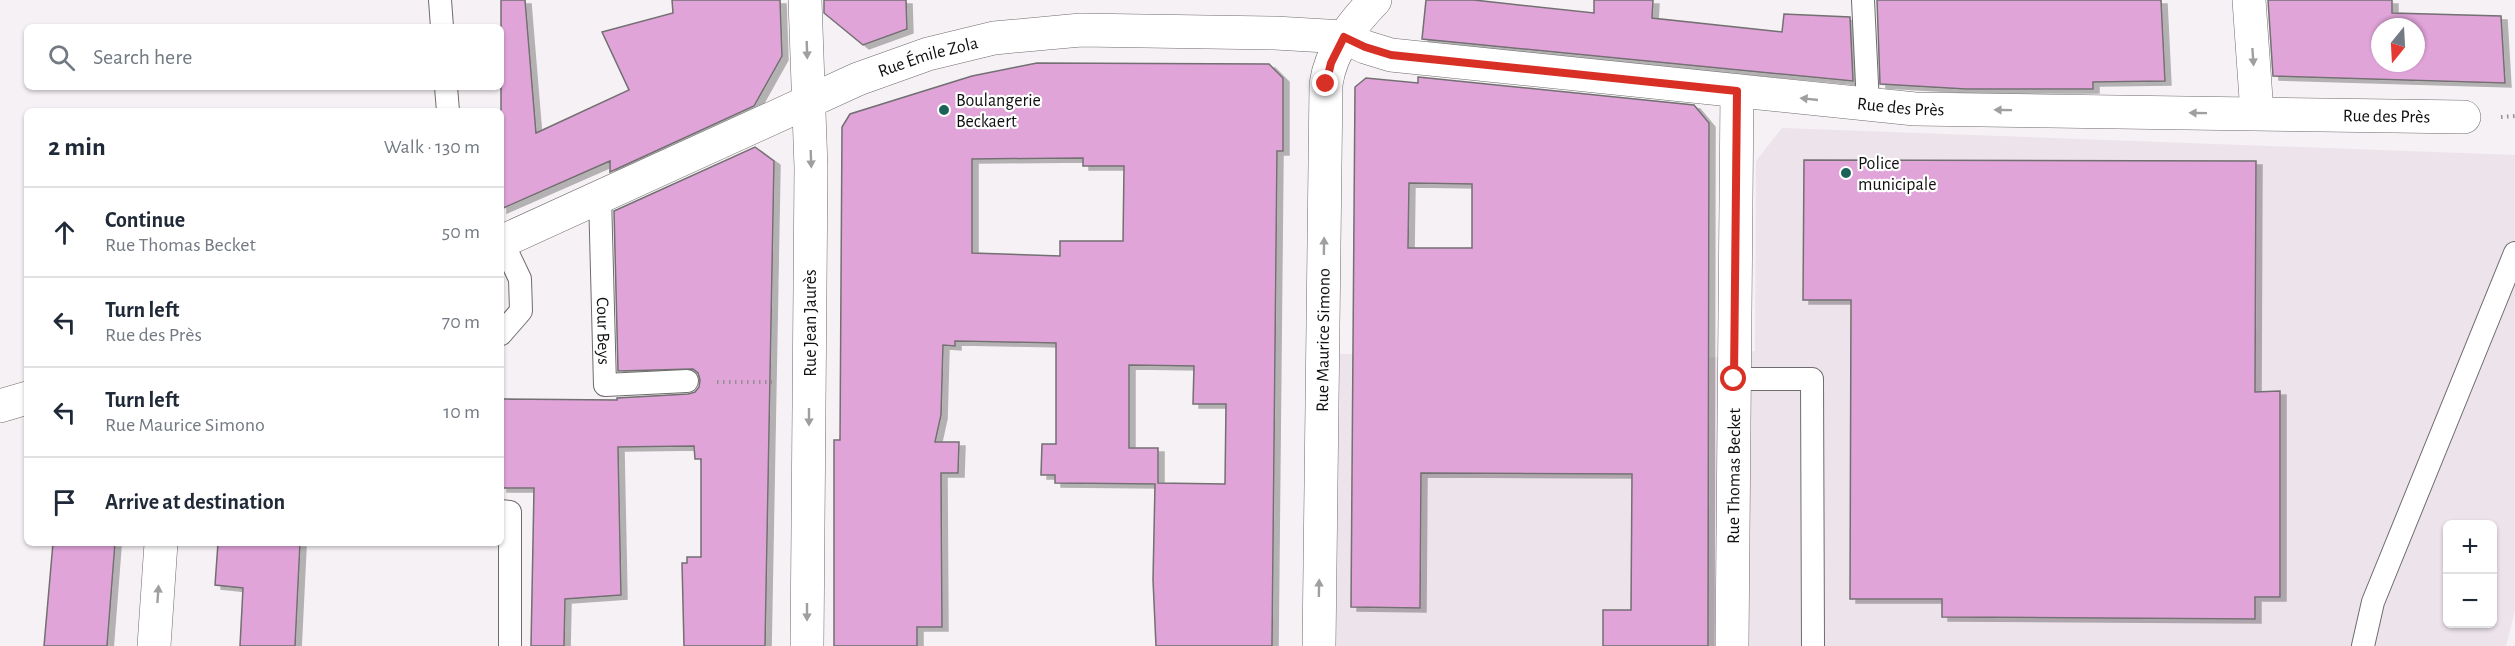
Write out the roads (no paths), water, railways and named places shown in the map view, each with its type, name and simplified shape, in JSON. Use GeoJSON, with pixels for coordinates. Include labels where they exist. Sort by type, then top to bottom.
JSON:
{"type":"FeatureCollection","features":[{"type":"Feature","properties":{"kind":"street","name":"Rue Jean Jaurès"},"geometry":{"type":"LineString","coordinates":[[805,0],[811,168],[807,646]]}},
{"type":"Feature","properties":{"kind":"street"},"geometry":{"type":"LineString","coordinates":[[1344,37],[1375,0]]}},
{"type":"Feature","properties":{"kind":"street"},"geometry":{"type":"LineString","coordinates":[[2249,0],[2257,113]]}},
{"type":"Feature","properties":{"kind":"street","name":"Rue Émile Zola"},"geometry":{"type":"LineString","coordinates":[[504,241],[808,100],[858,79],[963,44],[1025,33],[1081,30],[1344,37]]}},
{"type":"Feature","properties":{"kind":"street","name":"Rue des Près"},"geometry":{"type":"LineString","coordinates":[[1344,37],[1365,47],[1391,55],[1915,109],[2464,117]]}},
{"type":"Feature","properties":{"kind":"street","name":"Rue Maurice Simono"},"geometry":{"type":"LineString","coordinates":[[1319,646],[1326,84],[1331,63],[1344,37]]}},
{"type":"Feature","properties":{"kind":"street","name":"Rue Thomas Becket"},"geometry":{"type":"LineString","coordinates":[[1732,646],[1737,91]]}},
{"type":"Feature","properties":{"kind":"street"},"geometry":{"type":"LineString","coordinates":[[0,406],[24,399]]}},
{"type":"Feature","properties":{"kind":"street"},"geometry":{"type":"LineString","coordinates":[[154,646],[161,546]]}},
{"type":"Feature","properties":{"kind":"lane"},"geometry":{"type":"LineString","coordinates":[[440,0],[442,24]]}},
{"type":"Feature","properties":{"kind":"lane"},"geometry":{"type":"LineString","coordinates":[[1863,0],[1868,105]]}},
{"type":"Feature","properties":{"kind":"lane"},"geometry":{"type":"LineString","coordinates":[[446,90],[448,108]]}},
{"type":"Feature","properties":{"kind":"lane","name":"Cour Beys"},"geometry":{"type":"LineString","coordinates":[[600,196],[605,385],[687,381]]}},
{"type":"Feature","properties":{"kind":"lane"},"geometry":{"type":"LineString","coordinates":[[504,248],[520,279],[521,311],[504,331]]}},
{"type":"Feature","properties":{"kind":"lane"},"geometry":{"type":"LineString","coordinates":[[2363,646],[2373,602],[2515,253]]}},
{"type":"Feature","properties":{"kind":"lane"},"geometry":{"type":"LineString","coordinates":[[1734,379],[1812,379],[1813,646]]}},
{"type":"Feature","properties":{"kind":"lane"},"geometry":{"type":"LineString","coordinates":[[504,511],[510,512],[510,646]]}},
{"type":"Feature","properties":{"kind":"place","name":"Boulangerie Beckaert"},"geometry":{"type":"Point","coordinates":[944,110]}},
{"type":"Feature","properties":{"kind":"place","name":"Police municipale"},"geometry":{"type":"Point","coordinates":[1846,173]}}]}
